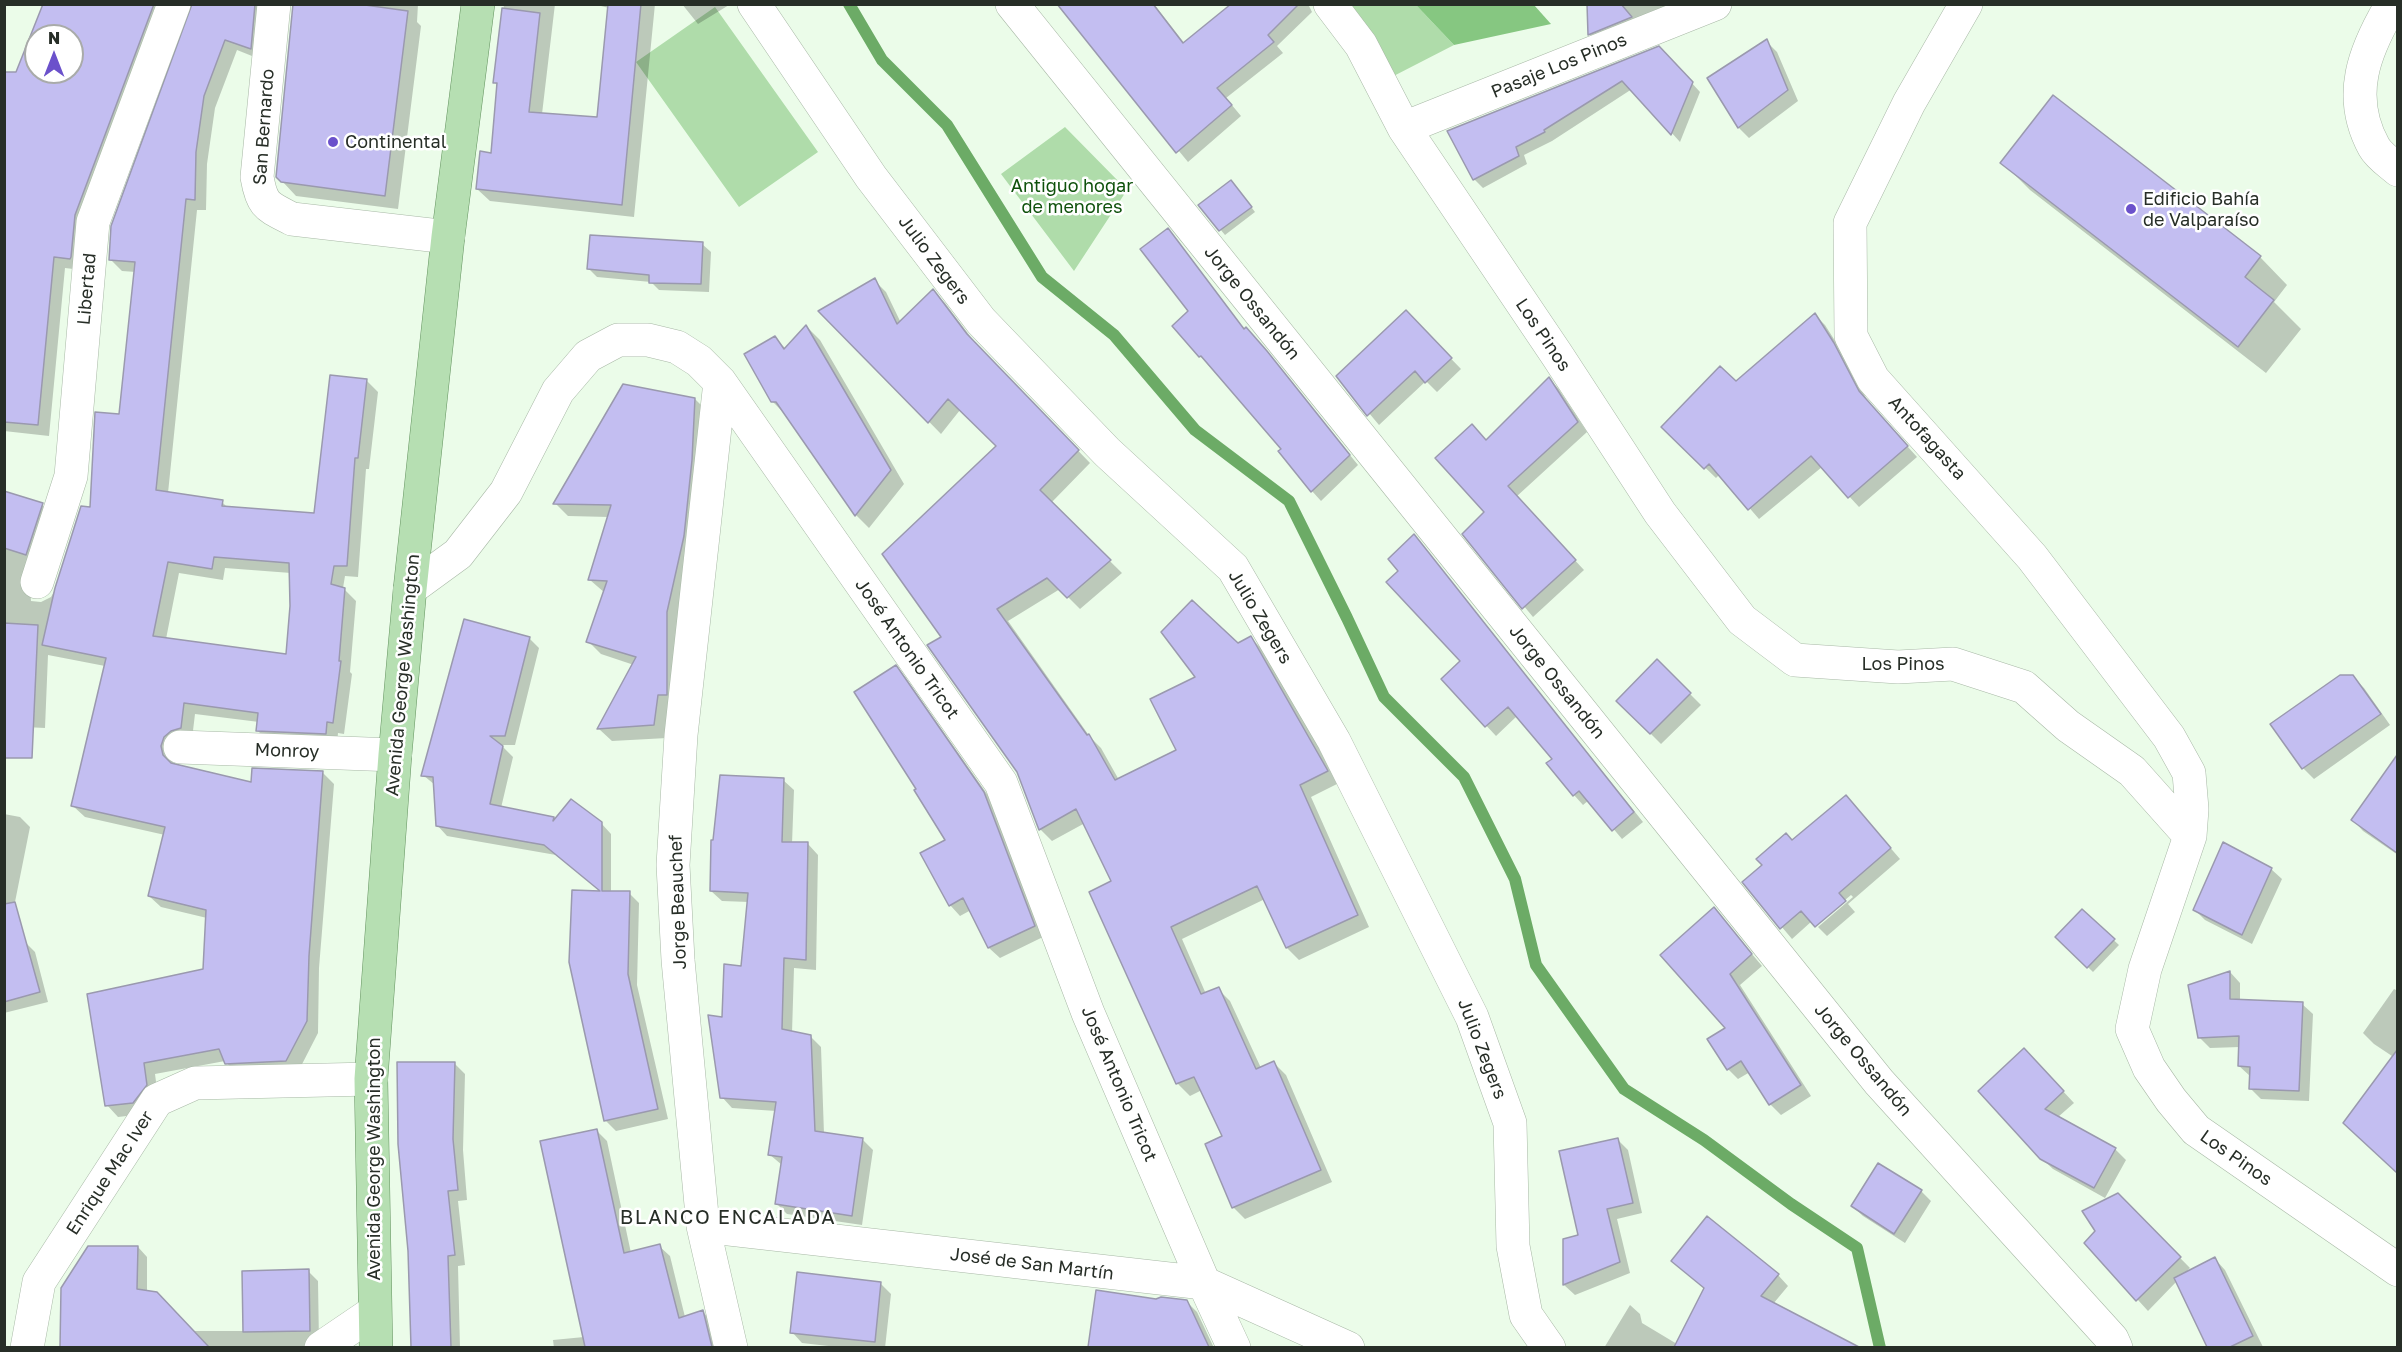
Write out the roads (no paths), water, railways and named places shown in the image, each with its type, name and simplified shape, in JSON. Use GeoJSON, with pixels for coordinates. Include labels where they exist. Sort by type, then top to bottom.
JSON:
{"type":"FeatureCollection","features":[{"type":"Feature","properties":{"kind":"main road","name":"Avenida George Washington"},"geometry":{"type":"LineString","coordinates":[[376,1347],[371,1079],[395,755],[410,589],[448,237],[478,4]]}},
{"type":"Feature","properties":{"kind":"street","name":"Libertad"},"geometry":{"type":"LineString","coordinates":[[37,582],[71,476],[93,222],[174,4]]}},
{"type":"Feature","properties":{"kind":"street","name":"San Bernardo"},"geometry":{"type":"LineString","coordinates":[[274,4],[257,177],[260,197],[273,209],[292,219],[448,237]]}},
{"type":"Feature","properties":{"kind":"street","name":"Julio Zegers"},"geometry":{"type":"LineString","coordinates":[[754,4],[871,177],[981,321],[1107,452],[1233,568],[1334,741],[1472,1017],[1510,1124],[1514,1245],[1526,1315],[1549,1347]]}},
{"type":"Feature","properties":{"kind":"street","name":"Jorge Ossandón"},"geometry":{"type":"LineString","coordinates":[[1012,4],[1879,1082],[2112,1339],[2115,1347]]}},
{"type":"Feature","properties":{"kind":"street","name":"Los Pinos"},"geometry":{"type":"LineString","coordinates":[[1330,4],[1361,45],[1404,128],[1660,513],[1743,620],[1795,660],[1898,668],[1953,664],[2024,687],[2068,726],[2132,771],[2190,836],[2145,969],[2132,1029],[2149,1068],[2170,1100],[2196,1130],[2397,1270]]}},
{"type":"Feature","properties":{"kind":"street","name":"Pasaje Los Pinos"},"geometry":{"type":"LineString","coordinates":[[1404,128],[1715,4]]}},
{"type":"Feature","properties":{"kind":"street","name":"Antofagasta"},"geometry":{"type":"LineString","coordinates":[[1966,4],[1909,103],[1850,223],[1851,336],[1874,379],[2032,557],[2169,737],[2189,773],[2192,809],[2190,836]]}},
{"type":"Feature","properties":{"kind":"street"},"geometry":{"type":"LineString","coordinates":[[2392,4],[2377,29],[2360,75],[2360,108],[2375,149],[2397,170]]}},
{"type":"Feature","properties":{"kind":"street","name":"José Antonio Tricot"},"geometry":{"type":"LineString","coordinates":[[410,589],[458,554],[506,492],[558,391],[588,356],[618,340],[648,340],[677,347],[699,361],[720,382],[1001,783],[1088,1013],[1204,1283],[1234,1347]]}},
{"type":"Feature","properties":{"kind":"street","name":"Jorge Beauchef"},"geometry":{"type":"LineString","coordinates":[[720,382],[681,735],[673,865],[678,960],[702,1226],[731,1347]]}},
{"type":"Feature","properties":{"kind":"street","name":"Monroy"},"geometry":{"type":"LineString","coordinates":[[180,747],[395,755]]}},
{"type":"Feature","properties":{"kind":"street","name":"Enrique Mac Iver"},"geometry":{"type":"LineString","coordinates":[[27,1347],[39,1282],[157,1101],[195,1083],[371,1079]]}},
{"type":"Feature","properties":{"kind":"street","name":"José de San Martín"},"geometry":{"type":"LineString","coordinates":[[702,1226],[1204,1283],[1348,1347]]}},
{"type":"Feature","properties":{"kind":"street"},"geometry":{"type":"LineString","coordinates":[[321,1347],[374,1312]]}},
{"type":"Feature","properties":{"kind":"waterway"},"geometry":{"type":"LineString","coordinates":[[849,4],[882,60],[947,125],[1042,277],[1114,335],[1195,430],[1289,501],[1384,697],[1464,777],[1515,879],[1536,965],[1624,1089],[1704,1140],[1791,1204],[1857,1248],[1880,1348]]}},
{"type":"Feature","properties":{"kind":"place","name":"Continental"},"geometry":{"type":"Point","coordinates":[333,142]}},
{"type":"Feature","properties":{"kind":"place","name":"Edificio Bahía de Valparaíso"},"geometry":{"type":"Point","coordinates":[2131,209]}},
{"type":"Feature","properties":{"kind":"district","name":"BLANCO ENCALADA"},"geometry":{"type":"Point","coordinates":[728,1218]}},
{"type":"Feature","properties":{"kind":"park label","name":"Antiguo hogar de menores"},"geometry":{"type":"Point","coordinates":[1072,196]}}]}
